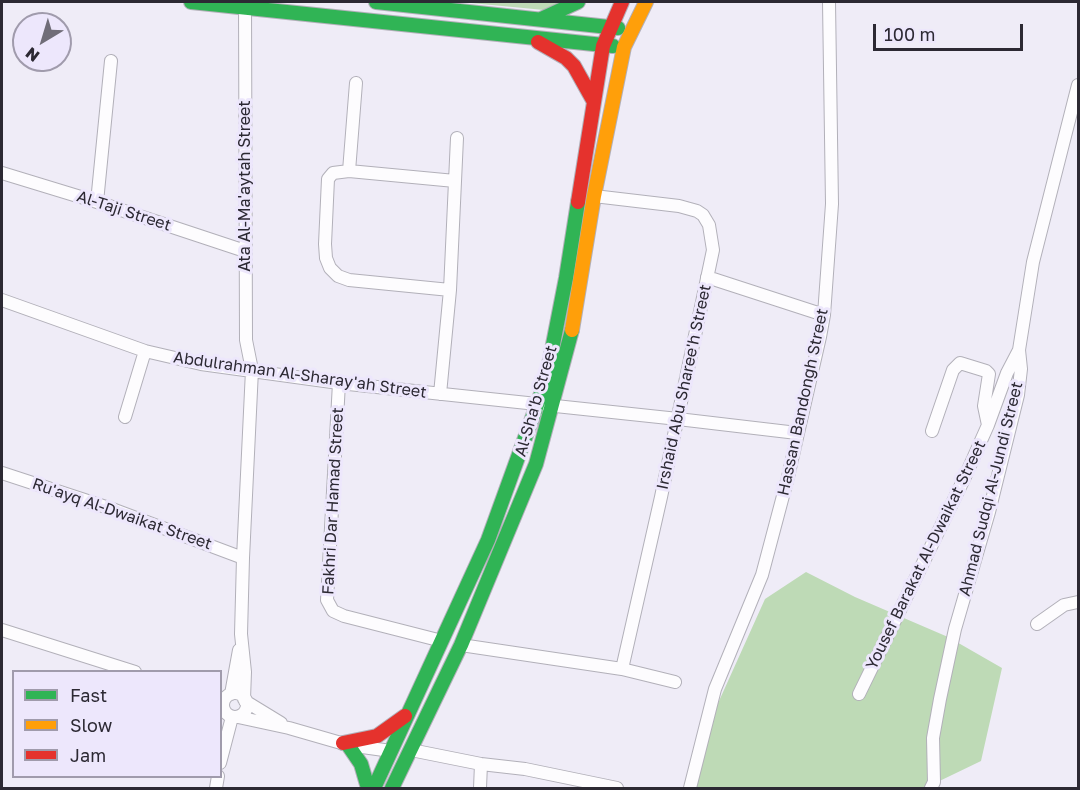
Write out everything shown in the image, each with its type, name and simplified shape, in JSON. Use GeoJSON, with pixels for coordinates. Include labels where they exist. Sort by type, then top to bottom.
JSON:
{"type":"FeatureCollection","features":[{"type":"Feature","properties":{"kind":"main road"},"geometry":{"type":"LineString","coordinates":[[191,2],[244,5],[532,39],[624,47]]}},
{"type":"Feature","properties":{"kind":"main road"},"geometry":{"type":"LineString","coordinates":[[376,2],[630,30]]}},
{"type":"Feature","properties":{"kind":"main road"},"geometry":{"type":"LineString","coordinates":[[540,19],[578,2]]}},
{"type":"Feature","properties":{"kind":"main road","name":"Al-Sha'b Street"},"geometry":{"type":"LineString","coordinates":[[374,789],[459,606],[501,508],[548,371],[561,309],[603,46],[609,27],[622,2]]}},
{"type":"Feature","properties":{"kind":"main road","name":"Al-Sha'b Street"},"geometry":{"type":"LineString","coordinates":[[392,789],[461,645],[536,464],[554,406],[570,341],[594,196],[624,47],[630,30],[646,2]]}},
{"type":"Feature","properties":{"kind":"main road"},"geometry":{"type":"LineString","coordinates":[[532,39],[566,58],[574,66],[593,100]]}},
{"type":"Feature","properties":{"kind":"main road"},"geometry":{"type":"LineString","coordinates":[[369,789],[361,764],[345,744],[370,739],[383,733],[410,711]]}},
{"type":"Feature","properties":{"kind":"street","name":"Hassan Bandongh Street"},"geometry":{"type":"LineString","coordinates":[[690,789],[715,689],[762,575],[788,477],[824,315],[832,204],[828,2]]}},
{"type":"Feature","properties":{"kind":"street","name":"Ata Al-Ma'aytah Street"},"geometry":{"type":"LineString","coordinates":[[244,5],[246,340],[252,370]]}},
{"type":"Feature","properties":{"kind":"street"},"geometry":{"type":"LineString","coordinates":[[97,202],[111,61]]}},
{"type":"Feature","properties":{"kind":"street"},"geometry":{"type":"LineString","coordinates":[[350,171],[356,83]]}},
{"type":"Feature","properties":{"kind":"street","name":"Ahmad Sudqi Al-Jundi Street"},"geometry":{"type":"LineString","coordinates":[[931,789],[934,782],[933,738],[940,699],[955,629],[989,512],[1018,395],[1021,369],[1019,350],[1035,252],[1078,85]]}},
{"type":"Feature","properties":{"kind":"street"},"geometry":{"type":"LineString","coordinates":[[440,394],[450,290],[457,138]]}},
{"type":"Feature","properties":{"kind":"street"},"geometry":{"type":"LineString","coordinates":[[450,290],[349,280],[338,276],[330,268],[326,258],[325,244],[328,179],[333,173],[350,171],[455,181]]}},
{"type":"Feature","properties":{"kind":"street","name":"Al-Taji Street"},"geometry":{"type":"LineString","coordinates":[[2,173],[245,250]]}},
{"type":"Feature","properties":{"kind":"street","name":"Irshaid Abu Sharee'h Street"},"geometry":{"type":"LineString","coordinates":[[594,196],[679,206],[697,211],[706,219],[711,231],[713,250],[622,669]]}},
{"type":"Feature","properties":{"kind":"street"},"geometry":{"type":"LineString","coordinates":[[707,277],[824,315]]}},
{"type":"Feature","properties":{"kind":"street","name":"Abdulrahman Al-Sharay'ah Street"},"geometry":{"type":"LineString","coordinates":[[2,300],[145,351],[201,364],[339,384],[678,419],[797,434]]}},
{"type":"Feature","properties":{"kind":"street","name":"Yousef Barakat Al-Dwaikat Street"},"geometry":{"type":"LineString","coordinates":[[859,694],[964,479],[1007,373],[1019,350]]}},
{"type":"Feature","properties":{"kind":"street"},"geometry":{"type":"LineString","coordinates":[[124,417],[145,351]]}},
{"type":"Feature","properties":{"kind":"street"},"geometry":{"type":"LineString","coordinates":[[932,430],[953,370],[960,363],[989,374],[984,406],[988,424]]}},
{"type":"Feature","properties":{"kind":"street"},"geometry":{"type":"LineString","coordinates":[[228,713],[245,711],[245,672],[241,634],[252,370]]}},
{"type":"Feature","properties":{"kind":"street","name":"Fakhri Dar Hamad Street"},"geometry":{"type":"LineString","coordinates":[[339,384],[327,600],[333,611],[344,616],[442,641]]}},
{"type":"Feature","properties":{"kind":"street","name":"Ru'ayq Al-Dwaikat Street"},"geometry":{"type":"LineString","coordinates":[[2,473],[115,510],[243,558]]}},
{"type":"Feature","properties":{"kind":"street"},"geometry":{"type":"LineString","coordinates":[[1037,624],[1064,605],[1078,602]]}},
{"type":"Feature","properties":{"kind":"street"},"geometry":{"type":"LineString","coordinates":[[2,630],[129,670]]}},
{"type":"Feature","properties":{"kind":"street"},"geometry":{"type":"LineString","coordinates":[[222,750],[228,713],[224,699],[241,634]]}},
{"type":"Feature","properties":{"kind":"street"},"geometry":{"type":"LineString","coordinates":[[461,645],[622,669],[675,682]]}},
{"type":"Feature","properties":{"kind":"street"},"geometry":{"type":"LineString","coordinates":[[227,694],[240,695],[289,728]]}},
{"type":"Feature","properties":{"kind":"street"},"geometry":{"type":"LineString","coordinates":[[228,713],[345,744],[391,751]]}},
{"type":"Feature","properties":{"kind":"street"},"geometry":{"type":"LineString","coordinates":[[411,750],[481,764],[525,769],[568,783],[617,789]]}},
{"type":"Feature","properties":{"kind":"street"},"geometry":{"type":"LineString","coordinates":[[480,789],[481,764]]}},
{"type":"Feature","properties":{"kind":"green space"},"geometry":{"type":"Polygon","coordinates":[[[461,2],[565,2],[544,10],[461,2]]]}},
{"type":"Feature","properties":{"kind":"green space"},"geometry":{"type":"Polygon","coordinates":[[[806,572],[855,597],[948,637],[1002,668],[981,761],[925,788],[696,788],[710,721],[765,599],[806,572]]]}},
{"type":"Feature","properties":{"kind":"traffic: fast"},"geometry":{"type":"LineString","coordinates":[[191,2],[613,46]]}},
{"type":"Feature","properties":{"kind":"traffic: fast"},"geometry":{"type":"LineString","coordinates":[[376,2],[618,28]]}},
{"type":"Feature","properties":{"kind":"traffic: fast"},"geometry":{"type":"LineString","coordinates":[[541,19],[578,2]]}},
{"type":"Feature","properties":{"kind":"traffic: fast"},"geometry":{"type":"LineString","coordinates":[[374,788],[488,540],[546,380],[578,202]]}},
{"type":"Feature","properties":{"kind":"traffic: fast"},"geometry":{"type":"LineString","coordinates":[[392,788],[461,645],[536,464],[572,330]]}},
{"type":"Feature","properties":{"kind":"traffic: fast"},"geometry":{"type":"LineString","coordinates":[[348,745],[361,764],[368,788]]}},
{"type":"Feature","properties":{"kind":"traffic: slow"},"geometry":{"type":"LineString","coordinates":[[572,330],[594,196],[624,47],[646,2]]}},
{"type":"Feature","properties":{"kind":"traffic: jam"},"geometry":{"type":"LineString","coordinates":[[578,202],[603,46],[622,2]]}},
{"type":"Feature","properties":{"kind":"traffic: jam"},"geometry":{"type":"LineString","coordinates":[[538,42],[566,58],[574,66],[593,100]]}},
{"type":"Feature","properties":{"kind":"traffic: jam"},"geometry":{"type":"LineString","coordinates":[[343,743],[377,736],[405,716]]}}]}
